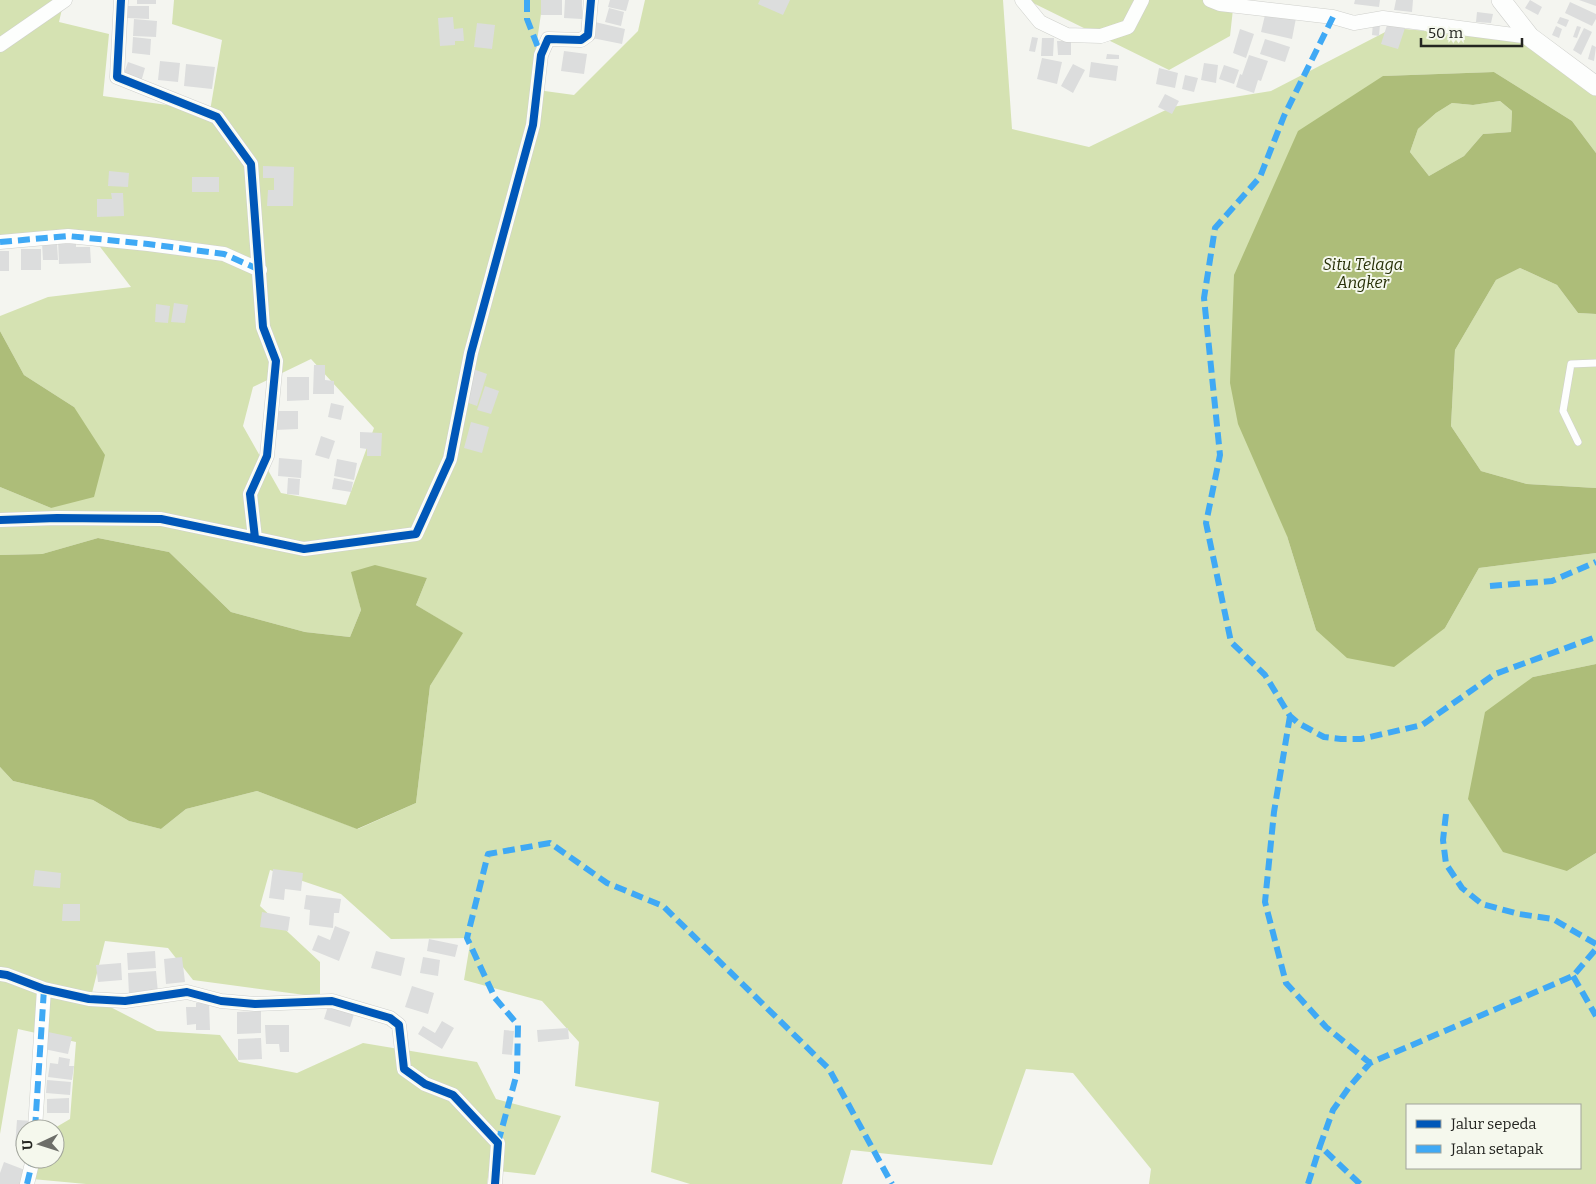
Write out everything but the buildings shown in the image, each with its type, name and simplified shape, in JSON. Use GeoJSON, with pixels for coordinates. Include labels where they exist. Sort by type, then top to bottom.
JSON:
{"type":"FeatureCollection","features":[{"type":"Feature","properties":{"kind":"street"},"geometry":{"type":"LineString","coordinates":[[0,44],[65,0]]}},
{"type":"Feature","properties":{"kind":"street"},"geometry":{"type":"LineString","coordinates":[[121,0],[118,77],[217,117],[251,164],[263,328],[276,362],[267,456],[250,494],[255,538]]}},
{"type":"Feature","properties":{"kind":"street"},"geometry":{"type":"LineString","coordinates":[[0,520],[57,518],[161,520],[304,549],[416,534],[450,458],[471,352],[533,125],[541,55],[548,39],[581,40],[588,35],[591,0]]}},
{"type":"Feature","properties":{"kind":"street"},"geometry":{"type":"LineString","coordinates":[[1022,0],[1040,22],[1067,35],[1101,36],[1128,27],[1142,0]]}},
{"type":"Feature","properties":{"kind":"street"},"geometry":{"type":"LineString","coordinates":[[1210,0],[1220,4],[1333,17],[1354,23],[1383,18],[1530,37]]}},
{"type":"Feature","properties":{"kind":"street"},"geometry":{"type":"LineString","coordinates":[[1501,0],[1530,37],[1596,86]]}},
{"type":"Feature","properties":{"kind":"street"},"geometry":{"type":"LineString","coordinates":[[0,242],[68,236],[148,244],[224,254],[260,270]]}},
{"type":"Feature","properties":{"kind":"street"},"geometry":{"type":"LineString","coordinates":[[0,974],[44,989],[89,999],[125,1001],[187,992],[221,1001],[255,1004],[332,1001],[390,1018],[399,1025],[404,1069],[426,1084],[453,1095],[498,1143],[495,1184]]}},
{"type":"Feature","properties":{"kind":"street"},"geometry":{"type":"LineString","coordinates":[[36,1119],[44,989]]}},
{"type":"Feature","properties":{"kind":"street"},"geometry":{"type":"LineString","coordinates":[[27,1184],[31,1169]]}},
{"type":"Feature","properties":{"kind":"lane"},"geometry":{"type":"LineString","coordinates":[[1578,442],[1563,411],[1571,364],[1596,363]]}},
{"type":"Feature","properties":{"kind":"shaded area"},"geometry":{"type":"Polygon","coordinates":[[[0,0],[64,0],[59,22],[109,34],[103,96],[210,111],[222,40],[172,24],[174,0],[543,0],[530,89],[574,95],[638,31],[645,0],[1003,0],[1012,129],[1089,147],[1172,107],[1271,91],[1393,28],[1528,40],[1596,87],[1596,153],[1572,121],[1494,72],[1383,76],[1287,536],[1316,630],[1445,628],[1479,568],[1596,553],[1596,664],[1533,677],[1567,871],[1596,853],[1596,1184],[1149,1184],[1151,1169],[1073,1073],[1026,1069],[992,1165],[851,1150],[842,1184],[690,1184],[651,1172],[659,1102],[575,1086],[579,1042],[542,1001],[464,980],[471,938],[391,939],[341,894],[270,870],[260,906],[320,962],[320,997],[193,980],[168,948],[105,941],[91,997],[157,1031],[220,1035],[239,1062],[297,1073],[363,1043],[477,1062],[496,1099],[561,1116],[535,1175],[489,1170],[487,1184],[86,1184],[32,1179],[34,1169],[65,1169],[65,1122],[70,1119],[76,1042],[18,1029],[0,1134],[0,767],[13,781],[93,800],[129,821],[161,829],[186,809],[257,791],[358,829],[416,803],[430,686],[462,633],[416,605],[427,578],[352,572],[361,610],[350,637],[305,632],[231,612],[169,552],[98,538],[42,554],[0,555],[0,487],[51,508],[74,407],[24,375],[0,331],[0,316],[48,297],[131,287],[94,239],[0,237],[0,0]],[[311,359],[253,387],[243,426],[281,493],[346,505],[374,428],[311,359]]]}},
{"type":"Feature","properties":{"kind":"shaded area"},"geometry":{"type":"Polygon","coordinates":[[[1027,0],[1234,0],[1230,36],[1169,70],[1027,0]]]}},
{"type":"Feature","properties":{"kind":"shaded area"},"geometry":{"type":"Polygon","coordinates":[[[1500,101],[1512,111],[1511,132],[1483,134],[1464,156],[1429,176],[1410,152],[1418,129],[1436,113],[1452,103],[1473,105],[1500,101]]]}},
{"type":"Feature","properties":{"kind":"shaded area"},"geometry":{"type":"Polygon","coordinates":[[[1520,268],[1557,285],[1578,313],[1596,314],[1596,488],[1527,484],[1481,471],[1451,426],[1455,350],[1496,280],[1520,268]]]}},
{"type":"Feature","properties":{"kind":"water","name":"Situ Telaga Angker"},"geometry":{"type":"Polygon","coordinates":[[[1494,72],[1572,121],[1596,153],[1596,314],[1578,313],[1557,285],[1520,268],[1496,280],[1455,350],[1451,426],[1481,471],[1527,484],[1596,488],[1596,553],[1479,568],[1445,628],[1394,667],[1347,658],[1316,630],[1287,536],[1238,424],[1230,383],[1234,275],[1298,131],[1383,76],[1494,72]],[[1500,101],[1473,105],[1452,103],[1436,113],[1418,129],[1410,152],[1429,176],[1464,156],[1483,134],[1511,132],[1512,111],[1500,101]]]}},
{"type":"Feature","properties":{"kind":"water"},"geometry":{"type":"Polygon","coordinates":[[[0,331],[24,375],[74,407],[105,455],[94,497],[51,508],[0,487],[0,331]]]}},
{"type":"Feature","properties":{"kind":"water"},"geometry":{"type":"Polygon","coordinates":[[[98,538],[169,552],[231,612],[305,632],[350,637],[361,610],[351,572],[375,565],[427,578],[416,605],[463,633],[430,686],[416,803],[357,829],[257,791],[186,809],[161,829],[129,821],[93,800],[13,781],[0,767],[0,555],[42,554],[98,538]]]}},
{"type":"Feature","properties":{"kind":"water"},"geometry":{"type":"Polygon","coordinates":[[[1596,664],[1596,853],[1567,871],[1503,852],[1468,799],[1485,712],[1533,677],[1596,664]]]}},
{"type":"Feature","properties":{"kind":"marked path"},"geometry":{"type":"LineString","coordinates":[[527,0],[527,19],[541,55]]}},
{"type":"Feature","properties":{"kind":"marked path"},"geometry":{"type":"LineString","coordinates":[[1333,17],[1284,116],[1260,177],[1215,228],[1204,298],[1220,455],[1206,523],[1231,642],[1265,675],[1290,716],[1298,723],[1324,737],[1361,739],[1422,725],[1495,674],[1596,637]]}},
{"type":"Feature","properties":{"kind":"marked path"},"geometry":{"type":"LineString","coordinates":[[0,242],[68,236],[148,244],[224,254],[260,270]]}},
{"type":"Feature","properties":{"kind":"marked path"},"geometry":{"type":"LineString","coordinates":[[1490,586],[1552,581],[1596,562]]}},
{"type":"Feature","properties":{"kind":"marked path"},"geometry":{"type":"LineString","coordinates":[[1290,716],[1274,812],[1265,902],[1286,983],[1326,1027],[1370,1063]]}},
{"type":"Feature","properties":{"kind":"marked path"},"geometry":{"type":"LineString","coordinates":[[1446,814],[1443,840],[1446,864],[1462,888],[1482,904],[1519,914],[1553,919],[1596,944]]}},
{"type":"Feature","properties":{"kind":"marked path"},"geometry":{"type":"LineString","coordinates":[[498,1143],[517,1073],[518,1025],[495,998],[467,938],[488,854],[550,843],[607,883],[663,906],[829,1069],[892,1184]]}},
{"type":"Feature","properties":{"kind":"marked path"},"geometry":{"type":"LineString","coordinates":[[1360,1184],[1320,1146],[1333,1110],[1370,1063],[1573,976],[1596,949]]}},
{"type":"Feature","properties":{"kind":"marked path"},"geometry":{"type":"LineString","coordinates":[[1573,976],[1596,1016]]}},
{"type":"Feature","properties":{"kind":"marked path"},"geometry":{"type":"LineString","coordinates":[[36,1119],[44,989]]}},
{"type":"Feature","properties":{"kind":"marked path"},"geometry":{"type":"LineString","coordinates":[[1308,1184],[1320,1146]]}},
{"type":"Feature","properties":{"kind":"marked path"},"geometry":{"type":"LineString","coordinates":[[27,1184],[31,1169]]}},
{"type":"Feature","properties":{"kind":"cycle path"},"geometry":{"type":"LineString","coordinates":[[121,0],[117,77],[217,117],[251,164],[263,327],[276,361],[267,456],[250,494],[255,538]]}},
{"type":"Feature","properties":{"kind":"cycle path"},"geometry":{"type":"LineString","coordinates":[[0,520],[57,518],[161,519],[304,549],[416,534],[450,459],[471,353],[533,125],[541,55],[548,39],[581,40],[588,35],[591,0]]}},
{"type":"Feature","properties":{"kind":"cycle path"},"geometry":{"type":"LineString","coordinates":[[0,974],[44,989],[89,999],[125,1001],[187,992],[221,1001],[255,1004],[332,1001],[390,1018],[399,1025],[404,1069],[425,1084],[453,1095],[498,1143],[495,1184]]}}]}
